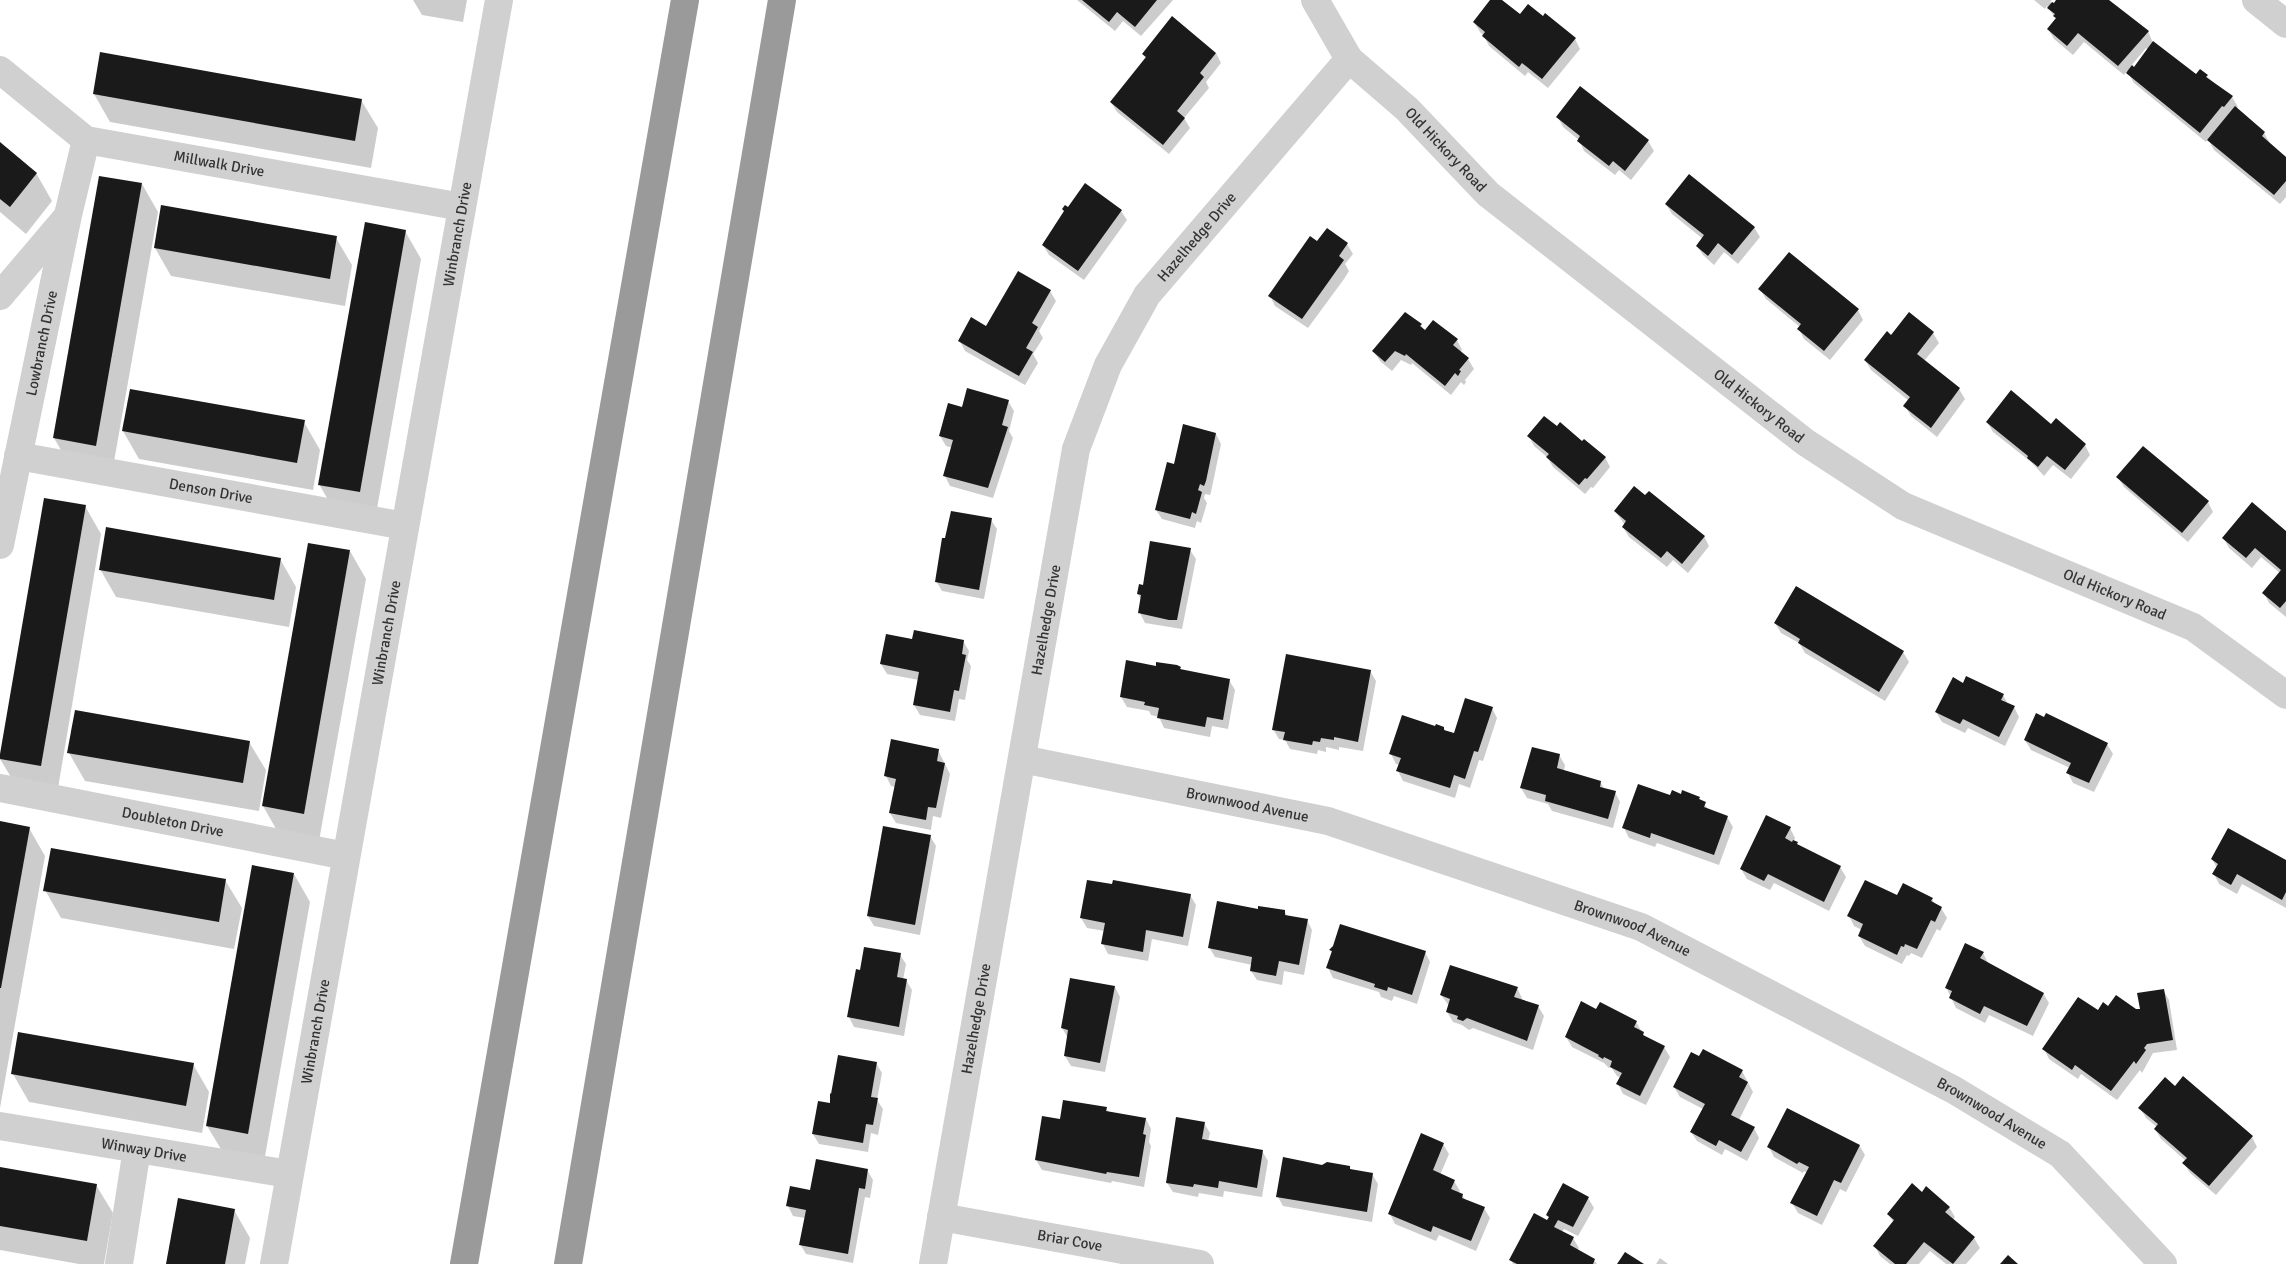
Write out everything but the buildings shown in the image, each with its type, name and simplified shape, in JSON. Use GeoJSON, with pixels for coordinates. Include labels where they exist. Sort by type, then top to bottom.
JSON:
{"type":"FeatureCollection","features":[{"type":"Feature","properties":{"kind":"highway"},"geometry":{"type":"LineString","coordinates":[[464,1264],[685,0]]}},
{"type":"Feature","properties":{"kind":"highway"},"geometry":{"type":"LineString","coordinates":[[568,1264],[782,0]]}},
{"type":"Feature","properties":{"kind":"street","name":"Winbranch Drive"},"geometry":{"type":"LineString","coordinates":[[274,1264],[499,0]]}},
{"type":"Feature","properties":{"kind":"street","name":"Old Hickory Road"},"geometry":{"type":"LineString","coordinates":[[1315,0],[1349,59],[1407,108],[1488,194],[1805,442],[1903,506],[2193,627],[2286,695]]}},
{"type":"Feature","properties":{"kind":"street"},"geometry":{"type":"LineString","coordinates":[[2256,0],[2286,24]]}},
{"type":"Feature","properties":{"kind":"street","name":"Hazelhedge Drive"},"geometry":{"type":"LineString","coordinates":[[932,1264],[1076,450],[1108,365],[1147,295],[1349,59]]}},
{"type":"Feature","properties":{"kind":"street","name":"Millwalk Drive"},"geometry":{"type":"LineString","coordinates":[[0,70],[86,140],[462,207]]}},
{"type":"Feature","properties":{"kind":"street","name":"Lowbranch Drive"},"geometry":{"type":"LineString","coordinates":[[0,545],[68,215],[86,140]]}},
{"type":"Feature","properties":{"kind":"street"},"geometry":{"type":"LineString","coordinates":[[0,296],[68,215]]}},
{"type":"Feature","properties":{"kind":"street","name":"Denson Drive"},"geometry":{"type":"LineString","coordinates":[[18,456],[405,526]]}},
{"type":"Feature","properties":{"kind":"street","name":"Brownwood Avenue"},"geometry":{"type":"LineString","coordinates":[[1022,759],[1328,821],[1641,927],[1954,1090],[2060,1154],[2163,1264]]}},
{"type":"Feature","properties":{"kind":"street","name":"Doubleton Drive"},"geometry":{"type":"LineString","coordinates":[[0,788],[346,856]]}},
{"type":"Feature","properties":{"kind":"street","name":"Winway Drive"},"geometry":{"type":"LineString","coordinates":[[0,1126],[290,1174]]}},
{"type":"Feature","properties":{"kind":"street"},"geometry":{"type":"LineString","coordinates":[[119,1264],[137,1149]]}},
{"type":"Feature","properties":{"kind":"street","name":"Briar Cove"},"geometry":{"type":"LineString","coordinates":[[941,1217],[1200,1264]]}}]}
